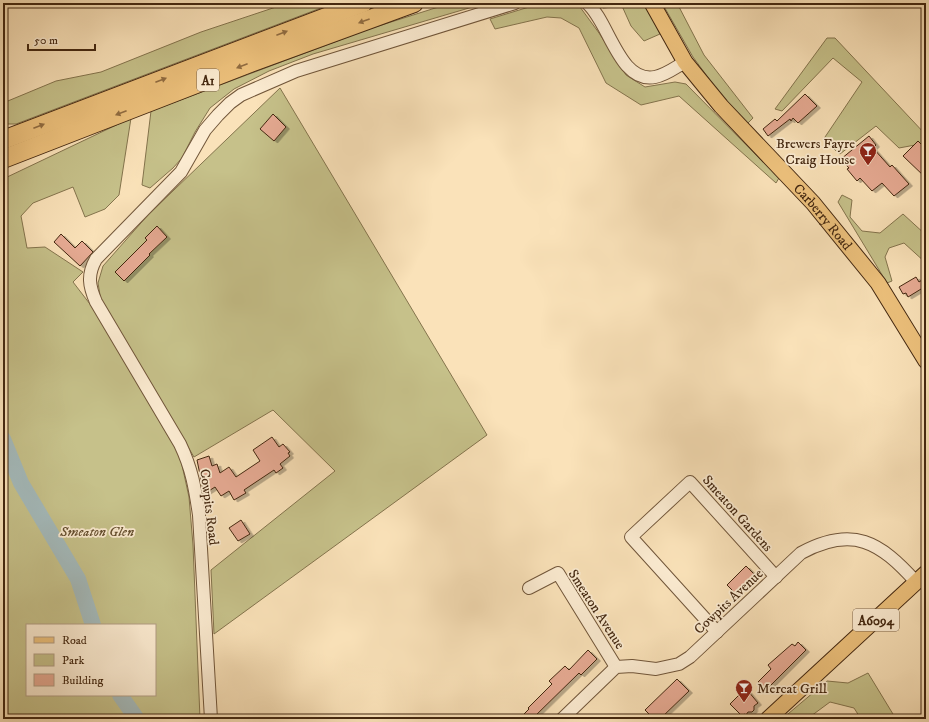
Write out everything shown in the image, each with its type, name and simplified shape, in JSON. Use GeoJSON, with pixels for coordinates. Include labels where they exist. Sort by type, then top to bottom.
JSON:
{"type":"FeatureCollection","features":[{"type":"Feature","properties":{"kind":"highway","name":"A1"},"geometry":{"type":"LineString","coordinates":[[3,140],[363,3]]}},
{"type":"Feature","properties":{"kind":"highway","name":"A1"},"geometry":{"type":"LineString","coordinates":[[3,159],[253,62],[414,3]]}},
{"type":"Feature","properties":{"kind":"main road","name":"Carberry Road"},"geometry":{"type":"LineString","coordinates":[[652,3],[685,62],[721,106],[813,203],[878,283],[926,361]]}},
{"type":"Feature","properties":{"kind":"main road","name":"A6094"},"geometry":{"type":"LineString","coordinates":[[768,719],[921,578]]}},
{"type":"Feature","properties":{"kind":"street","name":"Cowpits Road"},"geometry":{"type":"LineString","coordinates":[[211,719],[199,515],[194,482],[188,461],[180,444],[96,302],[91,290],[91,267],[96,259],[181,172],[205,130],[230,103],[241,95],[296,70],[515,3]]}},
{"type":"Feature","properties":{"kind":"street"},"geometry":{"type":"LineString","coordinates":[[587,3],[595,12],[622,59],[630,70],[638,76],[647,78],[656,77],[685,62]]}},
{"type":"Feature","properties":{"kind":"street","name":"Smeaton Gardens"},"geometry":{"type":"LineString","coordinates":[[717,632],[631,537],[636,532],[690,482],[776,577]]}},
{"type":"Feature","properties":{"kind":"street","name":"Cowpits Avenue"},"geometry":{"type":"LineString","coordinates":[[616,667],[632,666],[656,669],[679,664],[690,657],[801,553],[817,545],[834,540],[849,539],[868,543],[884,551],[921,578]]}},
{"type":"Feature","properties":{"kind":"street","name":"Smeaton Avenue"},"geometry":{"type":"LineString","coordinates":[[529,588],[558,573],[616,667]]}},
{"type":"Feature","properties":{"kind":"street"},"geometry":{"type":"LineString","coordinates":[[562,719],[616,667]]}},
{"type":"Feature","properties":{"kind":"green space"},"geometry":{"type":"Polygon","coordinates":[[[288,3],[334,3],[16,124],[3,124],[3,103],[56,81],[101,72],[201,32],[288,3]]]}},
{"type":"Feature","properties":{"kind":"green space"},"geometry":{"type":"Polygon","coordinates":[[[451,3],[486,3],[313,54],[269,71],[234,89],[210,108],[195,132],[182,158],[173,168],[150,188],[142,185],[151,111],[369,29],[451,3]]]}},
{"type":"Feature","properties":{"kind":"green space"},"geometry":{"type":"Polygon","coordinates":[[[542,3],[569,3],[580,7],[626,75],[645,87],[675,82],[686,84],[779,178],[776,183],[679,96],[641,105],[606,83],[579,28],[561,18],[547,17],[495,29],[490,19],[542,3]]]}},
{"type":"Feature","properties":{"kind":"green space"},"geometry":{"type":"Polygon","coordinates":[[[598,3],[645,3],[660,34],[644,41],[631,26],[622,6],[603,8],[598,3]]]}},
{"type":"Feature","properties":{"kind":"green space"},"geometry":{"type":"Polygon","coordinates":[[[662,3],[677,3],[704,55],[753,118],[748,123],[731,109],[693,57],[662,3]]]}},
{"type":"Feature","properties":{"kind":"green space"},"geometry":{"type":"Polygon","coordinates":[[[827,38],[835,38],[926,135],[926,143],[899,148],[876,126],[840,154],[823,140],[862,82],[833,58],[782,111],[775,109],[827,38]]]}},
{"type":"Feature","properties":{"kind":"green space"},"geometry":{"type":"Polygon","coordinates":[[[280,88],[487,435],[214,634],[211,570],[335,471],[273,410],[194,457],[101,301],[98,283],[103,266],[148,215],[280,88]]]}},
{"type":"Feature","properties":{"kind":"green space","name":"Smeaton Glen"},"geometry":{"type":"Polygon","coordinates":[[[131,118],[119,195],[105,209],[85,217],[73,187],[33,203],[21,216],[27,248],[45,247],[83,272],[73,282],[93,308],[180,456],[189,497],[193,545],[200,719],[3,719],[3,179],[131,118]]]}},
{"type":"Feature","properties":{"kind":"green space"},"geometry":{"type":"Polygon","coordinates":[[[842,195],[852,200],[850,217],[862,231],[880,233],[903,214],[926,235],[926,263],[904,243],[889,248],[885,257],[892,281],[887,283],[838,202],[842,195]]]}},
{"type":"Feature","properties":{"kind":"green space"},"geometry":{"type":"Polygon","coordinates":[[[868,673],[896,719],[861,719],[854,708],[830,702],[807,719],[782,719],[827,681],[848,683],[868,673]]]}},
{"type":"Feature","properties":{"kind":"building"},"geometry":{"type":"Polygon","coordinates":[[[805,94],[817,106],[798,123],[793,118],[791,121],[790,119],[768,136],[763,129],[775,119],[777,121],[805,94]]]}},
{"type":"Feature","properties":{"kind":"building"},"geometry":{"type":"Polygon","coordinates":[[[273,114],[286,127],[274,141],[260,129],[273,114]]]}},
{"type":"Feature","properties":{"kind":"building","name":"Brewers Fayre Craig House"},"geometry":{"type":"Polygon","coordinates":[[[869,136],[876,145],[873,148],[890,167],[892,165],[909,184],[894,196],[882,183],[872,191],[860,178],[857,181],[841,159],[869,136]]]}},
{"type":"Feature","properties":{"kind":"building"},"geometry":{"type":"Polygon","coordinates":[[[918,141],[926,149],[926,178],[903,156],[918,141]]]}},
{"type":"Feature","properties":{"kind":"building"},"geometry":{"type":"Polygon","coordinates":[[[157,226],[167,237],[124,281],[115,272],[147,240],[145,238],[157,226]]]}},
{"type":"Feature","properties":{"kind":"building"},"geometry":{"type":"Polygon","coordinates":[[[61,234],[75,248],[82,241],[93,252],[80,266],[54,242],[61,234]]]}},
{"type":"Feature","properties":{"kind":"building"},"geometry":{"type":"Polygon","coordinates":[[[916,277],[919,282],[922,280],[926,286],[908,297],[906,293],[903,294],[899,287],[916,277]]]}},
{"type":"Feature","properties":{"kind":"building"},"geometry":{"type":"Polygon","coordinates":[[[272,437],[279,447],[283,444],[290,452],[288,453],[290,456],[280,464],[283,468],[276,473],[274,470],[244,490],[246,493],[234,500],[229,491],[221,496],[215,487],[204,494],[197,460],[209,456],[212,466],[217,464],[220,473],[229,467],[236,477],[260,461],[253,450],[272,437]]]}},
{"type":"Feature","properties":{"kind":"building"},"geometry":{"type":"Polygon","coordinates":[[[241,520],[250,534],[238,541],[229,528],[241,520]]]}},
{"type":"Feature","properties":{"kind":"building"},"geometry":{"type":"Polygon","coordinates":[[[746,566],[754,574],[735,593],[727,585],[746,566]]]}},
{"type":"Feature","properties":{"kind":"building"},"geometry":{"type":"Polygon","coordinates":[[[798,642],[806,650],[766,690],[758,682],[771,669],[768,665],[792,644],[795,646],[798,642]]]}},
{"type":"Feature","properties":{"kind":"building"},"geometry":{"type":"Polygon","coordinates":[[[588,650],[597,659],[581,675],[579,673],[532,719],[519,719],[552,684],[549,681],[565,666],[569,670],[588,650]]]}},
{"type":"Feature","properties":{"kind":"building"},"geometry":{"type":"Polygon","coordinates":[[[677,679],[689,691],[660,719],[654,719],[645,710],[677,679]]]}},
{"type":"Feature","properties":{"kind":"building","name":"Mercat Grill"},"geometry":{"type":"Polygon","coordinates":[[[748,691],[758,703],[754,706],[754,710],[752,712],[748,712],[746,715],[744,714],[742,716],[730,704],[740,694],[742,697],[748,691]]]}},
{"type":"Feature","properties":{"kind":"waterway"},"geometry":{"type":"LineString","coordinates":[[3,439],[21,483],[78,579],[93,624]]}},
{"type":"Feature","properties":{"kind":"waterway"},"geometry":{"type":"LineString","coordinates":[[121,696],[137,719]]}},
{"type":"Feature","properties":{"kind":"place","name":"Brewers Fayre Craig House"},"geometry":{"type":"Point","coordinates":[868,166]}},
{"type":"Feature","properties":{"kind":"place","name":"Mercat Grill"},"geometry":{"type":"Point","coordinates":[744,703]}}]}
